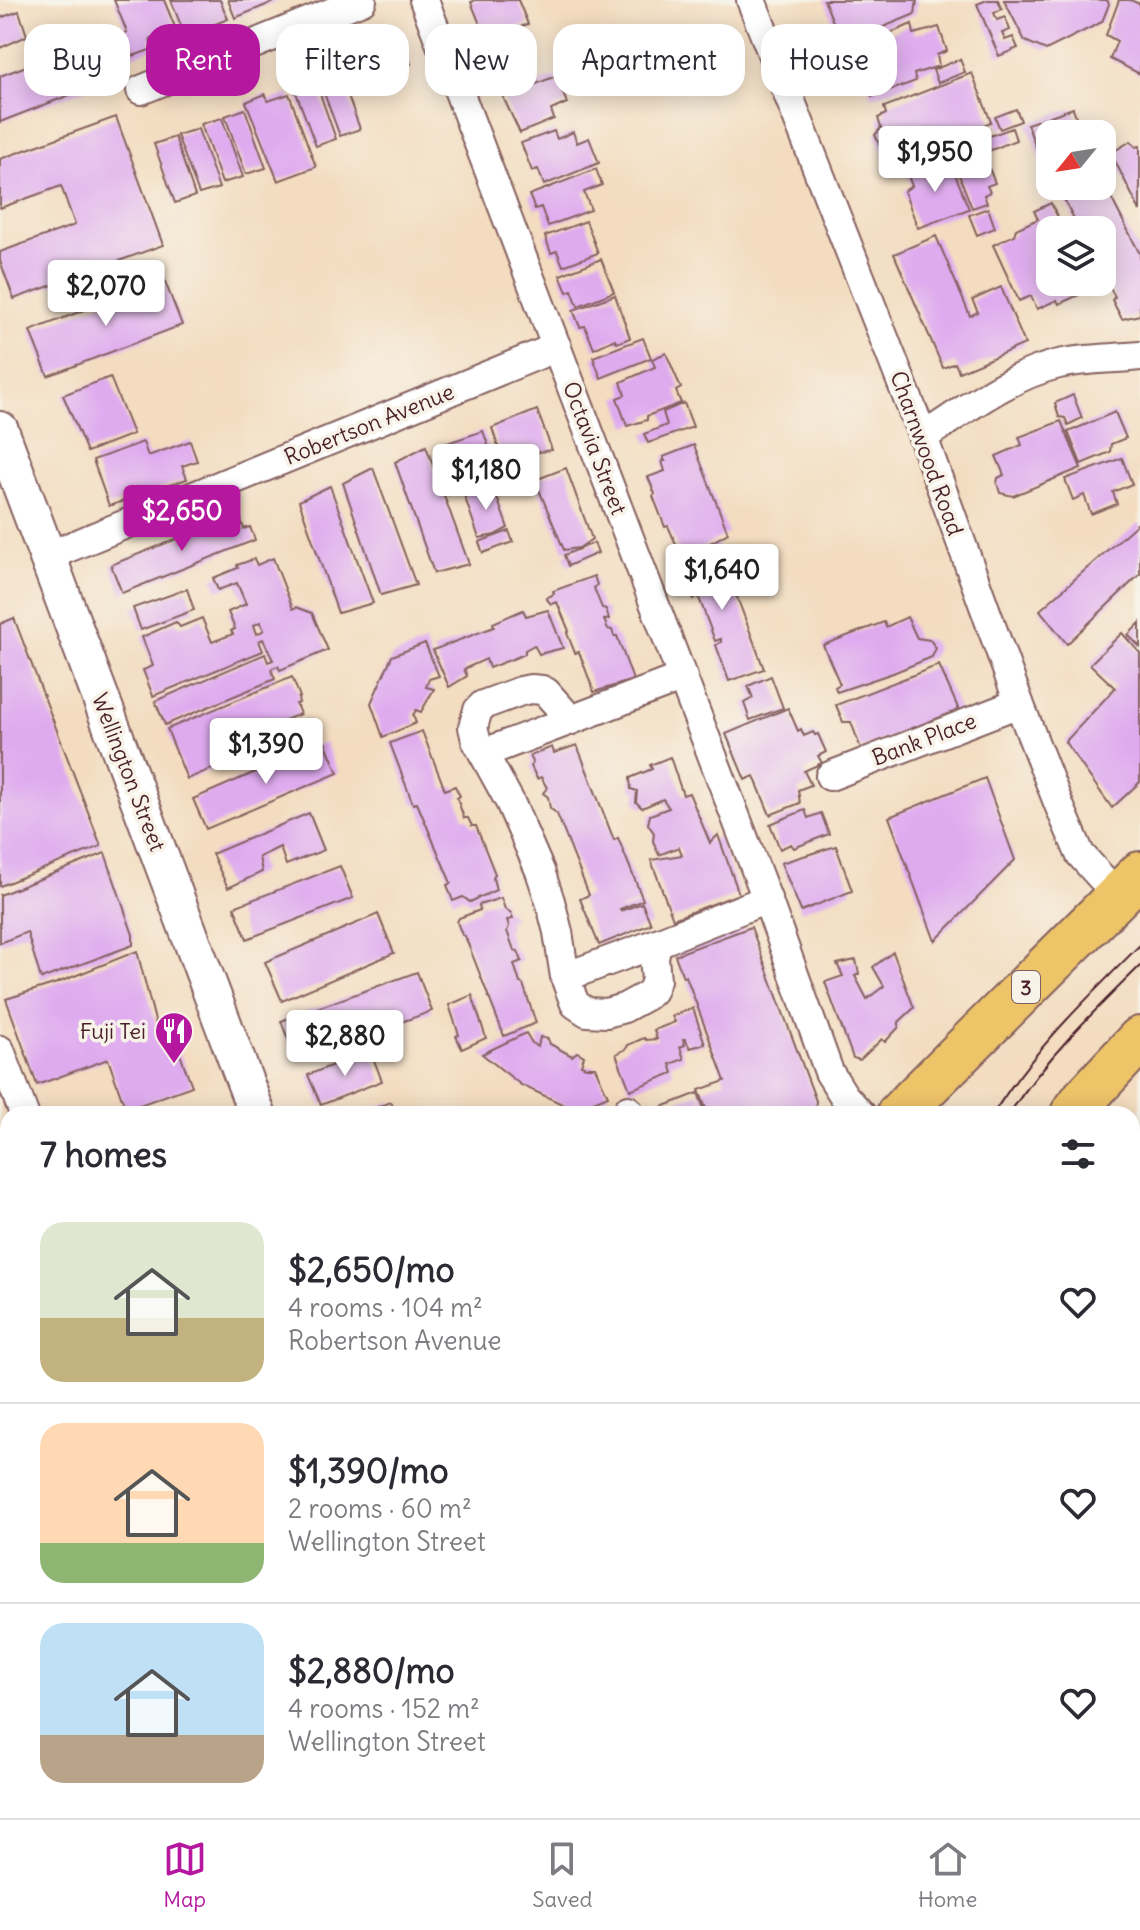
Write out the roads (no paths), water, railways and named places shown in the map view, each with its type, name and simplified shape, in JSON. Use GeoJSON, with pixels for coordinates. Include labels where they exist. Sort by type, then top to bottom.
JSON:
{"type":"FeatureCollection","features":[{"type":"Feature","properties":{"kind":"main road","name":"3"},"geometry":{"type":"LineString","coordinates":[[907,1106],[1129,885]]}},
{"type":"Feature","properties":{"kind":"main road"},"geometry":{"type":"LineString","coordinates":[[1079,1106],[1140,1039]]}},
{"type":"Feature","properties":{"kind":"street"},"geometry":{"type":"LineString","coordinates":[[141,90],[362,0]]}},
{"type":"Feature","properties":{"kind":"street","name":"Octavia Street"},"geometry":{"type":"LineString","coordinates":[[424,0],[767,899],[829,1072],[853,1106]]}},
{"type":"Feature","properties":{"kind":"street","name":"Charnwood Road"},"geometry":{"type":"LineString","coordinates":[[751,0],[923,437],[1059,805],[1080,854],[1129,885]]}},
{"type":"Feature","properties":{"kind":"street","name":"Robertson Avenue"},"geometry":{"type":"LineString","coordinates":[[48,556],[557,347]]}},
{"type":"Feature","properties":{"kind":"street"},"geometry":{"type":"LineString","coordinates":[[923,437],[986,397],[1038,370],[1060,363],[1140,356]]}},
{"type":"Feature","properties":{"kind":"street","name":"Wellington Street"},"geometry":{"type":"LineString","coordinates":[[0,430],[254,1106]]}},
{"type":"Feature","properties":{"kind":"street"},"geometry":{"type":"LineString","coordinates":[[484,753],[683,677]]}},
{"type":"Feature","properties":{"kind":"street"},"geometry":{"type":"LineString","coordinates":[[571,720],[542,690],[521,691],[490,701],[478,710],[474,733],[510,802],[540,871],[558,932],[572,1000],[581,1010],[606,1013],[624,1008],[652,991],[656,980],[654,958],[657,943]]}},
{"type":"Feature","properties":{"kind":"street","name":"Bank Place"},"geometry":{"type":"LineString","coordinates":[[830,776],[1019,703]]}},
{"type":"Feature","properties":{"kind":"street"},"geometry":{"type":"LineString","coordinates":[[565,977],[767,899]]}},
{"type":"Feature","properties":{"kind":"street"},"geometry":{"type":"LineString","coordinates":[[0,1050],[21,1106]]}},
{"type":"Feature","properties":{"kind":"tram line"},"geometry":{"type":"LineString","coordinates":[[999,1106],[1043,1046],[1140,945]]}},
{"type":"Feature","properties":{"kind":"tram line"},"geometry":{"type":"LineString","coordinates":[[1014,1106],[1054,1055],[1140,966]]}},
{"type":"Feature","properties":{"kind":"place","name":"Fuji Tei"},"geometry":{"type":"Point","coordinates":[174,1065]}}]}
